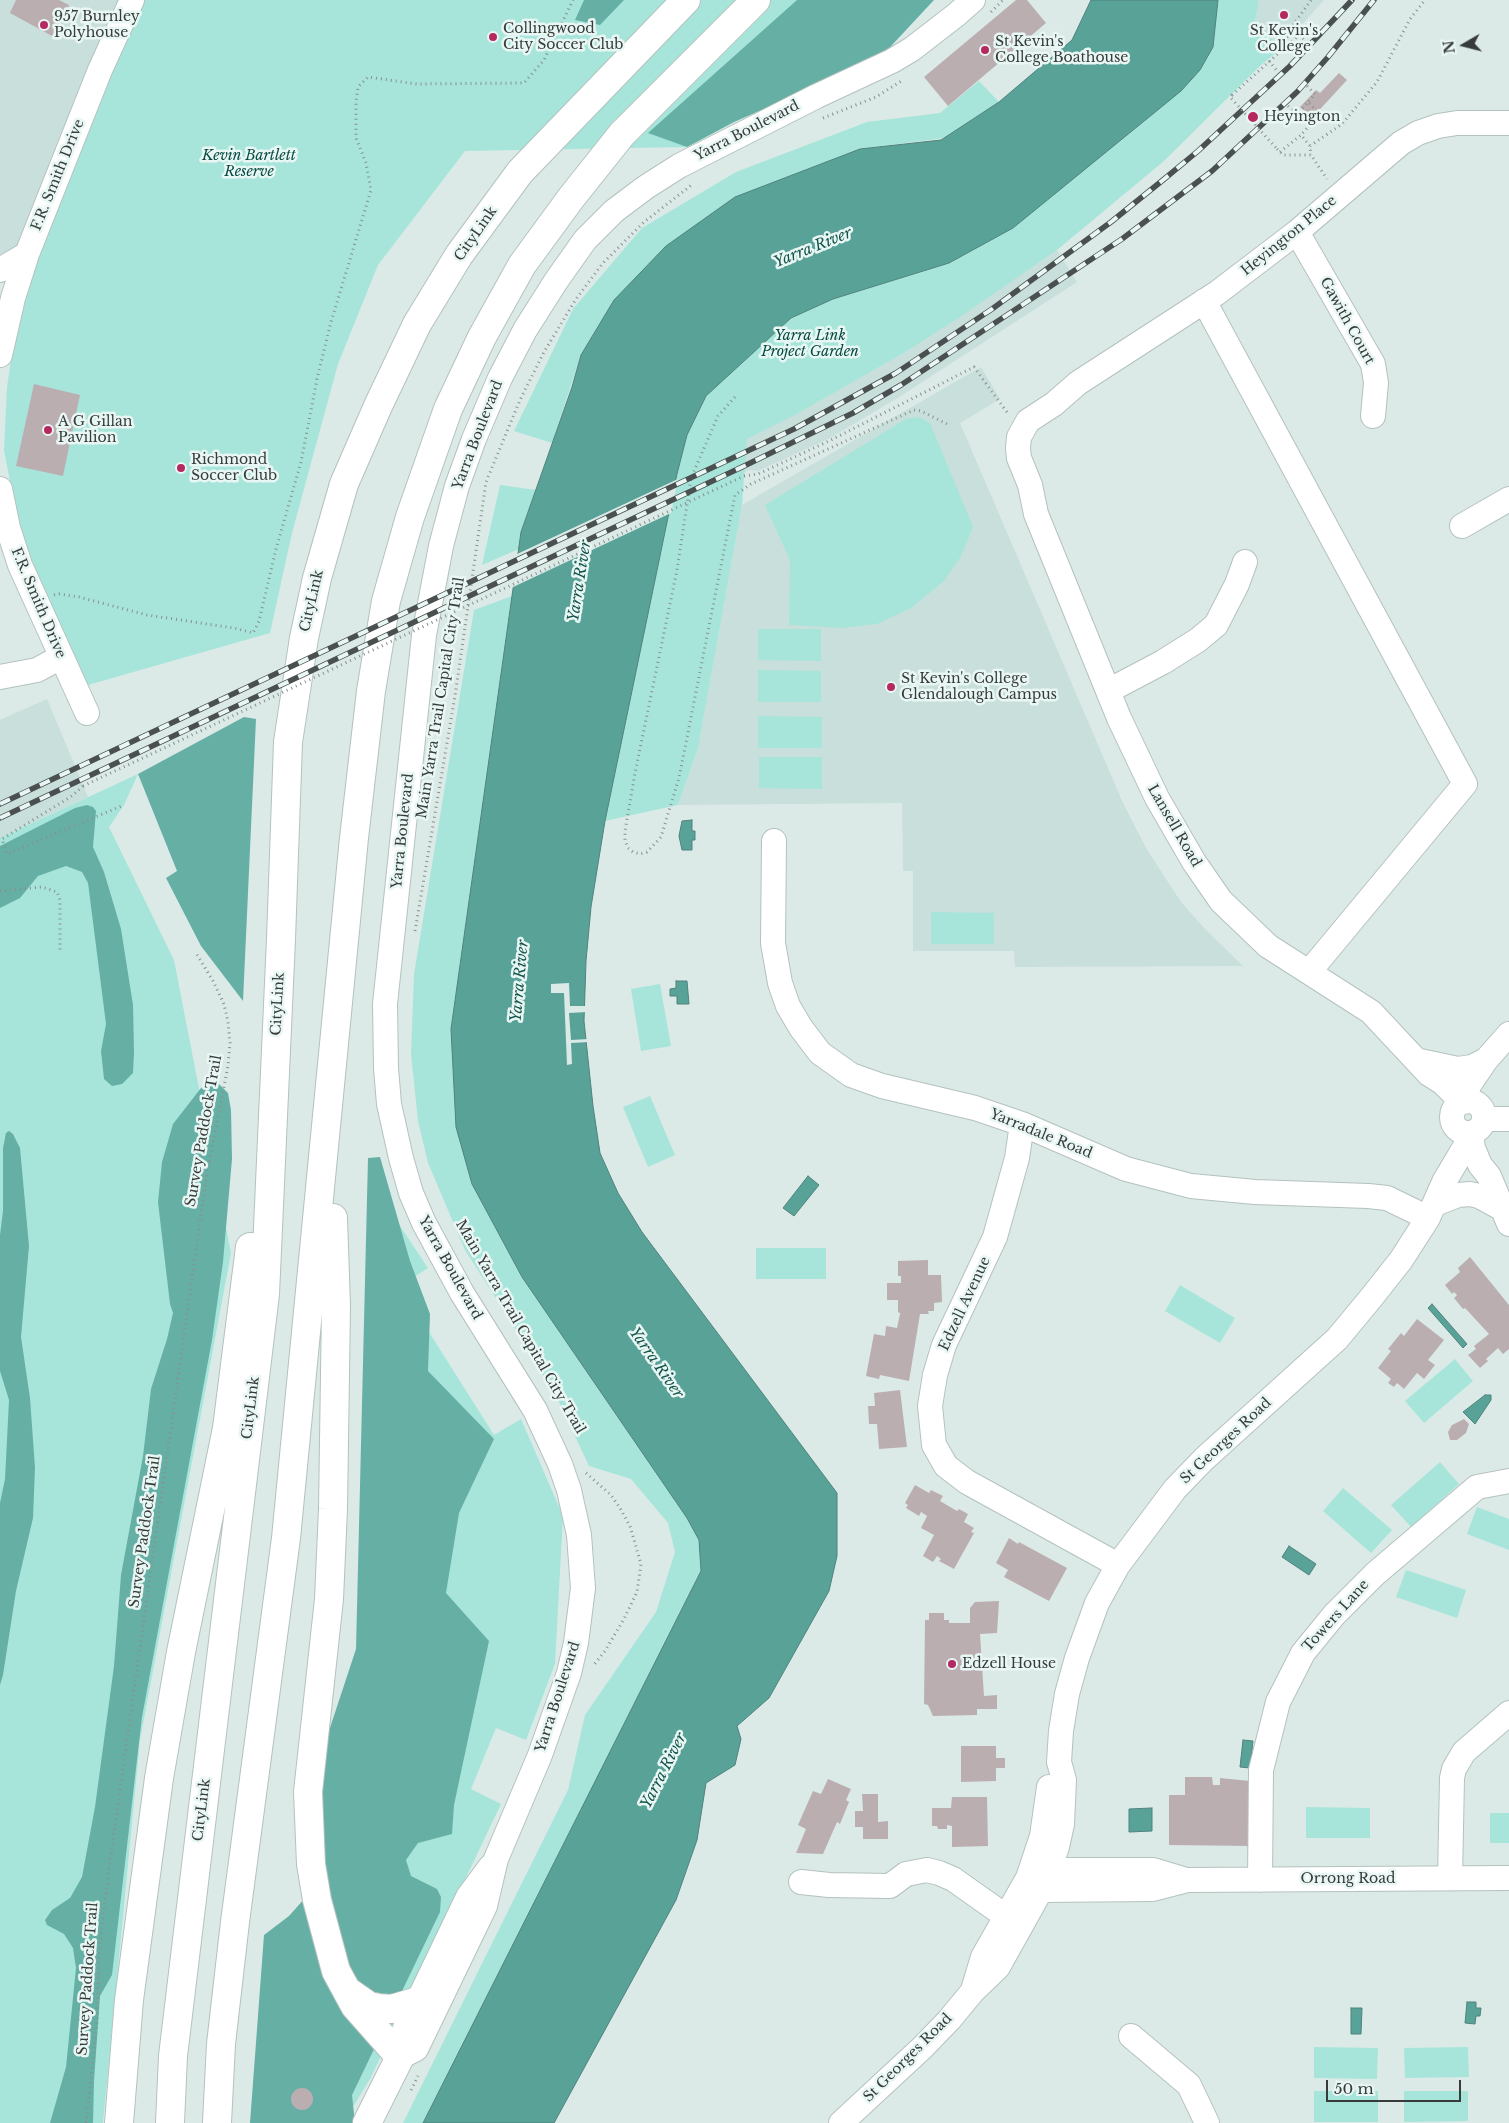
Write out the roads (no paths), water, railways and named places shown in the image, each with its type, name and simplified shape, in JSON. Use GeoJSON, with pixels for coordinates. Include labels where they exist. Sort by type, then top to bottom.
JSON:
{"type":"FeatureCollection","features":[{"type":"Feature","properties":{"kind":"main road","name":"CityLink"},"geometry":{"type":"LineString","coordinates":[[170,2123],[173,2056],[265,1294],[288,742],[304,638],[317,578],[344,484],[370,423],[422,316],[460,255],[520,172],[686,0]]}},
{"type":"Feature","properties":{"kind":"main road"},"geometry":{"type":"LineString","coordinates":[[218,2123],[221,2044],[286,1538],[355,828],[371,691],[385,610],[410,517],[448,410],[482,337],[522,265],[571,198],[622,134],[756,0]]}},
{"type":"Feature","properties":{"kind":"main road"},"geometry":{"type":"LineString","coordinates":[[119,2123],[130,2000],[159,1778],[181,1652],[228,1418],[244,1300],[281,939]]}},
{"type":"Feature","properties":{"kind":"main road"},"geometry":{"type":"LineString","coordinates":[[330,1091],[336,1306],[333,1509],[329,1599],[308,1792],[310,1864],[317,1900],[336,1971],[355,2006],[400,2057]]}},
{"type":"Feature","properties":{"kind":"main road"},"geometry":{"type":"LineString","coordinates":[[344,1988],[368,2006],[379,2008],[392,2009],[418,2001]]}},
{"type":"Feature","properties":{"kind":"main road","name":"Yarra Boulevard"},"geometry":{"type":"LineString","coordinates":[[367,2123],[400,2057]]}},
{"type":"Feature","properties":{"kind":"street","name":"F.R. Smith Drive"},"geometry":{"type":"LineString","coordinates":[[0,355],[13,298],[27,254],[100,70],[132,0]]}},
{"type":"Feature","properties":{"kind":"street","name":"Yarra Boulevard"},"geometry":{"type":"LineString","coordinates":[[496,1859],[468,1897],[401,2037],[400,2057],[416,2049],[485,1906],[496,1859],[540,1754],[569,1673],[581,1615],[582,1559],[576,1516],[560,1464],[535,1410],[462,1293],[424,1223],[411,1192],[401,1158],[390,1104],[385,1033],[388,970],[424,635],[441,546],[457,486],[474,439],[500,378],[525,330],[556,281],[585,240],[614,211],[646,186],[679,166],[809,100],[892,61],[920,43],[956,15],[981,7]]}},
{"type":"Feature","properties":{"kind":"street","name":"Heyington Place"},"geometry":{"type":"LineString","coordinates":[[1017,423],[1028,403],[1048,392],[1078,383],[1204,301],[1298,232],[1401,143],[1418,133],[1438,126],[1457,123],[1509,123]]}},
{"type":"Feature","properties":{"kind":"street","name":"Gawith Court"},"geometry":{"type":"LineString","coordinates":[[1298,232],[1373,364],[1376,382],[1373,416]]}},
{"type":"Feature","properties":{"kind":"street"},"geometry":{"type":"LineString","coordinates":[[0,270],[27,254]]}},
{"type":"Feature","properties":{"kind":"street"},"geometry":{"type":"LineString","coordinates":[[1204,301],[1465,784],[1309,972]]}},
{"type":"Feature","properties":{"kind":"street","name":"Lansell Road"},"geometry":{"type":"LineString","coordinates":[[1017,423],[1019,458],[1030,485],[1036,514],[1108,691],[1157,798],[1194,862],[1221,901],[1268,946],[1371,1012],[1422,1067],[1443,1083],[1469,1118]]}},
{"type":"Feature","properties":{"kind":"street","name":"F.R. Smith Drive"},"geometry":{"type":"LineString","coordinates":[[0,489],[8,528],[20,565],[87,712]]}},
{"type":"Feature","properties":{"kind":"street"},"geometry":{"type":"LineString","coordinates":[[1462,526],[1509,499]]}},
{"type":"Feature","properties":{"kind":"street"},"geometry":{"type":"LineString","coordinates":[[1108,691],[1170,658],[1198,640],[1216,625],[1237,584],[1245,562]]}},
{"type":"Feature","properties":{"kind":"street"},"geometry":{"type":"LineString","coordinates":[[0,677],[37,670],[61,657]]}},
{"type":"Feature","properties":{"kind":"street","name":"Yarradale Road"},"geometry":{"type":"LineString","coordinates":[[774,841],[773,943],[776,964],[788,1006],[801,1028],[820,1053],[851,1075],[882,1086],[975,1108],[1022,1124],[1126,1169],[1191,1186],[1255,1192],[1368,1196],[1432,1211]]}},
{"type":"Feature","properties":{"kind":"street","name":"St Georges Road"},"geometry":{"type":"LineString","coordinates":[[841,2123],[936,2033],[973,1991],[983,1958],[1013,1921],[1039,1879],[1049,1781],[1059,1762],[1061,1731],[1067,1694],[1077,1658],[1097,1603],[1118,1565],[1175,1489],[1204,1459],[1337,1339],[1401,1260],[1432,1211],[1444,1182],[1460,1158],[1469,1118],[1469,1085],[1486,1060],[1507,1037]]}},
{"type":"Feature","properties":{"kind":"street","name":"St Georges Road"},"geometry":{"type":"LineString","coordinates":[[1469,1118],[1491,1076],[1507,1037]]}},
{"type":"Feature","properties":{"kind":"street"},"geometry":{"type":"LineString","coordinates":[[1422,1067],[1465,1069],[1486,1060]]}},
{"type":"Feature","properties":{"kind":"street"},"geometry":{"type":"LineString","coordinates":[[1505,1216],[1489,1176],[1489,1162],[1469,1118],[1509,1119]]}},
{"type":"Feature","properties":{"kind":"street","name":"Edzell Avenue"},"geometry":{"type":"LineString","coordinates":[[1022,1124],[1017,1158],[995,1238],[944,1345],[935,1375],[930,1406],[934,1445],[946,1466],[967,1482],[1118,1565]]}},
{"type":"Feature","properties":{"kind":"street"},"geometry":{"type":"LineString","coordinates":[[1432,1211],[1458,1195],[1470,1194],[1479,1196],[1505,1216]]}},
{"type":"Feature","properties":{"kind":"street","name":"Towers Lane"},"geometry":{"type":"LineString","coordinates":[[1260,1880],[1261,1770],[1278,1702],[1306,1648],[1334,1615],[1375,1574],[1477,1486],[1509,1481]]}},
{"type":"Feature","properties":{"kind":"street"},"geometry":{"type":"LineString","coordinates":[[1450,1878],[1452,1778],[1454,1768],[1464,1752],[1509,1713]]}},
{"type":"Feature","properties":{"kind":"street"},"geometry":{"type":"LineString","coordinates":[[801,1882],[830,1885],[890,1886],[906,1874],[927,1870],[952,1879],[1013,1921]]}},
{"type":"Feature","properties":{"kind":"street","name":"Orrong Road"},"geometry":{"type":"LineString","coordinates":[[1039,1879],[1153,1870],[1188,1880],[1509,1878]]}},
{"type":"Feature","properties":{"kind":"street"},"geometry":{"type":"LineString","coordinates":[[1131,2036],[1189,2085],[1207,2123]]}},
{"type":"Feature","properties":{"kind":"water","name":"Yarra River"},"geometry":{"type":"Polygon","coordinates":[[[1091,0],[1218,0],[1213,47],[1200,70],[1181,91],[1013,228],[949,263],[833,299],[791,318],[706,396],[687,435],[677,474],[605,821],[591,907],[586,961],[584,1021],[593,1106],[600,1153],[618,1193],[642,1232],[837,1493],[837,1556],[829,1591],[769,1698],[737,1726],[741,1739],[735,1765],[706,1783],[697,1840],[676,1900],[554,2123],[423,2123],[701,1571],[699,1540],[687,1518],[522,1277],[472,1184],[456,1127],[451,1029],[521,532],[572,387],[581,355],[614,300],[666,246],[735,197],[860,149],[941,140],[999,102],[1072,40],[1091,0]]]}},
{"type":"Feature","properties":{"kind":"water"},"geometry":{"type":"Polygon","coordinates":[[[692,820],[692,831],[695,831],[695,840],[692,840],[692,850],[682,850],[679,836],[682,821],[692,820]]]}},
{"type":"Feature","properties":{"kind":"water"},"geometry":{"type":"Polygon","coordinates":[[[676,981],[687,981],[689,1004],[677,1004],[677,996],[670,996],[670,989],[676,988],[676,981]]]}},
{"type":"Feature","properties":{"kind":"water"},"geometry":{"type":"Polygon","coordinates":[[[808,1176],[819,1185],[794,1216],[783,1208],[808,1176]]]}},
{"type":"Feature","properties":{"kind":"water"},"geometry":{"type":"Polygon","coordinates":[[[1432,1304],[1467,1344],[1463,1348],[1428,1308],[1432,1304]]]}},
{"type":"Feature","properties":{"kind":"water"},"geometry":{"type":"Polygon","coordinates":[[[1485,1395],[1491,1395],[1491,1400],[1475,1424],[1463,1412],[1485,1395]]]}},
{"type":"Feature","properties":{"kind":"water"},"geometry":{"type":"Polygon","coordinates":[[[1289,1546],[1316,1564],[1309,1575],[1282,1557],[1289,1546]]]}},
{"type":"Feature","properties":{"kind":"water"},"geometry":{"type":"Polygon","coordinates":[[[1243,1740],[1253,1741],[1250,1768],[1240,1767],[1243,1740]]]}},
{"type":"Feature","properties":{"kind":"water"},"geometry":{"type":"Polygon","coordinates":[[[1152,1808],[1152,1831],[1129,1832],[1129,1809],[1152,1808]]]}},
{"type":"Feature","properties":{"kind":"water"},"geometry":{"type":"Polygon","coordinates":[[[1467,2002],[1476,2002],[1476,2008],[1481,2008],[1480,2016],[1476,2016],[1475,2024],[1465,2023],[1467,2002]]]}},
{"type":"Feature","properties":{"kind":"water"},"geometry":{"type":"Polygon","coordinates":[[[1351,2008],[1362,2008],[1361,2034],[1351,2034],[1351,2008]]]}},
{"type":"Feature","properties":{"kind":"railway"},"geometry":{"type":"LineString","coordinates":[[0,804],[794,429],[896,373],[992,309],[1111,222],[1163,180],[1198,151],[1290,66],[1352,0]]}},
{"type":"Feature","properties":{"kind":"railway"},"geometry":{"type":"LineString","coordinates":[[0,818],[742,467],[853,413],[901,385],[1122,239],[1212,171],[1297,92],[1374,0]]}},
{"type":"Feature","properties":{"kind":"place","name":"St Kevin's College"},"geometry":{"type":"Point","coordinates":[1284,15]}},
{"type":"Feature","properties":{"kind":"place","name":"957 Burnley Polyhouse"},"geometry":{"type":"Point","coordinates":[44,25]}},
{"type":"Feature","properties":{"kind":"place","name":"Collingwood City Soccer Club"},"geometry":{"type":"Point","coordinates":[493,37]}},
{"type":"Feature","properties":{"kind":"place","name":"St Kevin's College Boathouse"},"geometry":{"type":"Point","coordinates":[985,50]}},
{"type":"Feature","properties":{"kind":"place","name":"Heyington"},"geometry":{"type":"Point","coordinates":[1253,117]}},
{"type":"Feature","properties":{"kind":"place","name":"A G Gillan Pavilion"},"geometry":{"type":"Point","coordinates":[48,430]}},
{"type":"Feature","properties":{"kind":"place","name":"Richmond Soccer Club"},"geometry":{"type":"Point","coordinates":[181,468]}},
{"type":"Feature","properties":{"kind":"place","name":"St Kevin's College Glendalough Campus"},"geometry":{"type":"Point","coordinates":[891,687]}},
{"type":"Feature","properties":{"kind":"place","name":"Edzell House"},"geometry":{"type":"Point","coordinates":[952,1664]}},
{"type":"Feature","properties":{"kind":"park label","name":"Kevin Bartlett Reserve"},"geometry":{"type":"Point","coordinates":[249,164]}},
{"type":"Feature","properties":{"kind":"park label","name":"Yarra Link Project Garden"},"geometry":{"type":"Point","coordinates":[810,344]}}]}
